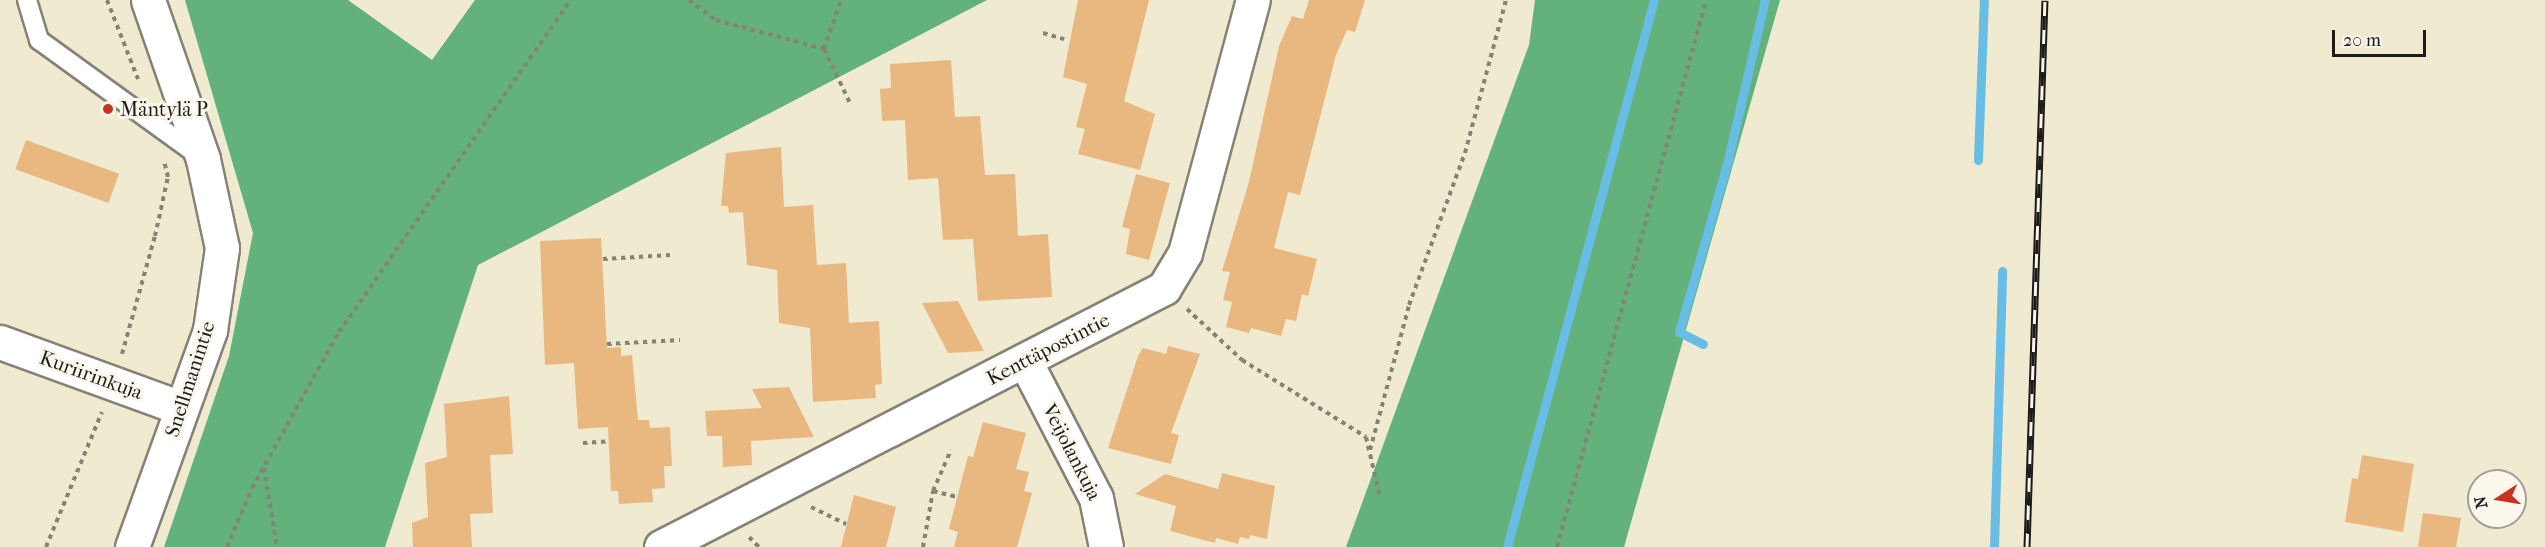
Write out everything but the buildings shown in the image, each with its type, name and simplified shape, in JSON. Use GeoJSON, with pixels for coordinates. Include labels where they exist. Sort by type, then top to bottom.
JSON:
{"type":"FeatureCollection","features":[{"type":"Feature","properties":{"kind":"street","name":"Snellmanintie"},"geometry":{"type":"LineString","coordinates":[[132,547],[210,330],[222,248],[203,159],[148,0]]}},
{"type":"Feature","properties":{"kind":"street"},"geometry":{"type":"LineString","coordinates":[[1164,288],[1185,253],[1253,0]]}},
{"type":"Feature","properties":{"kind":"street","name":"Kenttäpostintie"},"geometry":{"type":"LineString","coordinates":[[661,547],[1164,288]]}},
{"type":"Feature","properties":{"kind":"street","name":"Kuriirinkuja"},"geometry":{"type":"LineString","coordinates":[[0,342],[181,408]]}},
{"type":"Feature","properties":{"kind":"street","name":"Veijolankuja"},"geometry":{"type":"LineString","coordinates":[[1025,361],[1096,498],[1106,547]]}},
{"type":"Feature","properties":{"kind":"lane"},"geometry":{"type":"LineString","coordinates":[[27,0],[39,40],[154,120],[203,159]]}},
{"type":"Feature","properties":{"kind":"path"},"geometry":{"type":"LineString","coordinates":[[46,547],[114,382],[168,177],[154,120],[106,0]]}},
{"type":"Feature","properties":{"kind":"path"},"geometry":{"type":"LineString","coordinates":[[227,547],[264,466],[339,332],[571,0]]}},
{"type":"Feature","properties":{"kind":"path"},"geometry":{"type":"LineString","coordinates":[[689,0],[716,20],[824,49]]}},
{"type":"Feature","properties":{"kind":"path"},"geometry":{"type":"LineString","coordinates":[[841,0],[824,49],[850,103]]}},
{"type":"Feature","properties":{"kind":"path"},"geometry":{"type":"LineString","coordinates":[[1370,450],[1409,305],[1465,153],[1506,0]]}},
{"type":"Feature","properties":{"kind":"path"},"geometry":{"type":"LineString","coordinates":[[1557,547],[1706,0]]}},
{"type":"Feature","properties":{"kind":"path"},"geometry":{"type":"LineString","coordinates":[[1043,33],[1064,39]]}},
{"type":"Feature","properties":{"kind":"path"},"geometry":{"type":"LineString","coordinates":[[603,259],[670,255]]}},
{"type":"Feature","properties":{"kind":"path"},"geometry":{"type":"LineString","coordinates":[[1164,288],[1242,360],[1366,437],[1380,497]]}},
{"type":"Feature","properties":{"kind":"path"},"geometry":{"type":"LineString","coordinates":[[607,344],[680,340]]}},
{"type":"Feature","properties":{"kind":"path"},"geometry":{"type":"LineString","coordinates":[[583,443],[609,441]]}},
{"type":"Feature","properties":{"kind":"path"},"geometry":{"type":"LineString","coordinates":[[922,547],[933,491],[951,450]]}},
{"type":"Feature","properties":{"kind":"path"},"geometry":{"type":"LineString","coordinates":[[264,466],[277,547]]}},
{"type":"Feature","properties":{"kind":"path"},"geometry":{"type":"LineString","coordinates":[[933,491],[957,497]]}},
{"type":"Feature","properties":{"kind":"green space"},"geometry":{"type":"Polygon","coordinates":[[[185,0],[348,0],[432,60],[475,0],[987,0],[478,265],[385,547],[164,547],[229,356],[253,233],[185,0]]]}},
{"type":"Feature","properties":{"kind":"green space"},"geometry":{"type":"Polygon","coordinates":[[[1535,0],[1780,0],[1624,547],[1346,547],[1529,45],[1535,0]]]}},
{"type":"Feature","properties":{"kind":"waterway"},"geometry":{"type":"LineString","coordinates":[[1507,547],[1654,0]]}},
{"type":"Feature","properties":{"kind":"waterway"},"geometry":{"type":"LineString","coordinates":[[1703,344],[1679,332],[1727,164],[1765,0]]}},
{"type":"Feature","properties":{"kind":"waterway"},"geometry":{"type":"LineString","coordinates":[[1978,160],[1984,0]]}},
{"type":"Feature","properties":{"kind":"waterway"},"geometry":{"type":"LineString","coordinates":[[1994,547],[2002,271]]}},
{"type":"Feature","properties":{"kind":"railway"},"geometry":{"type":"LineString","coordinates":[[2027,547],[2045,0]]}},
{"type":"Feature","properties":{"kind":"place","name":"Mäntylä P"},"geometry":{"type":"Point","coordinates":[108,109]}}]}
